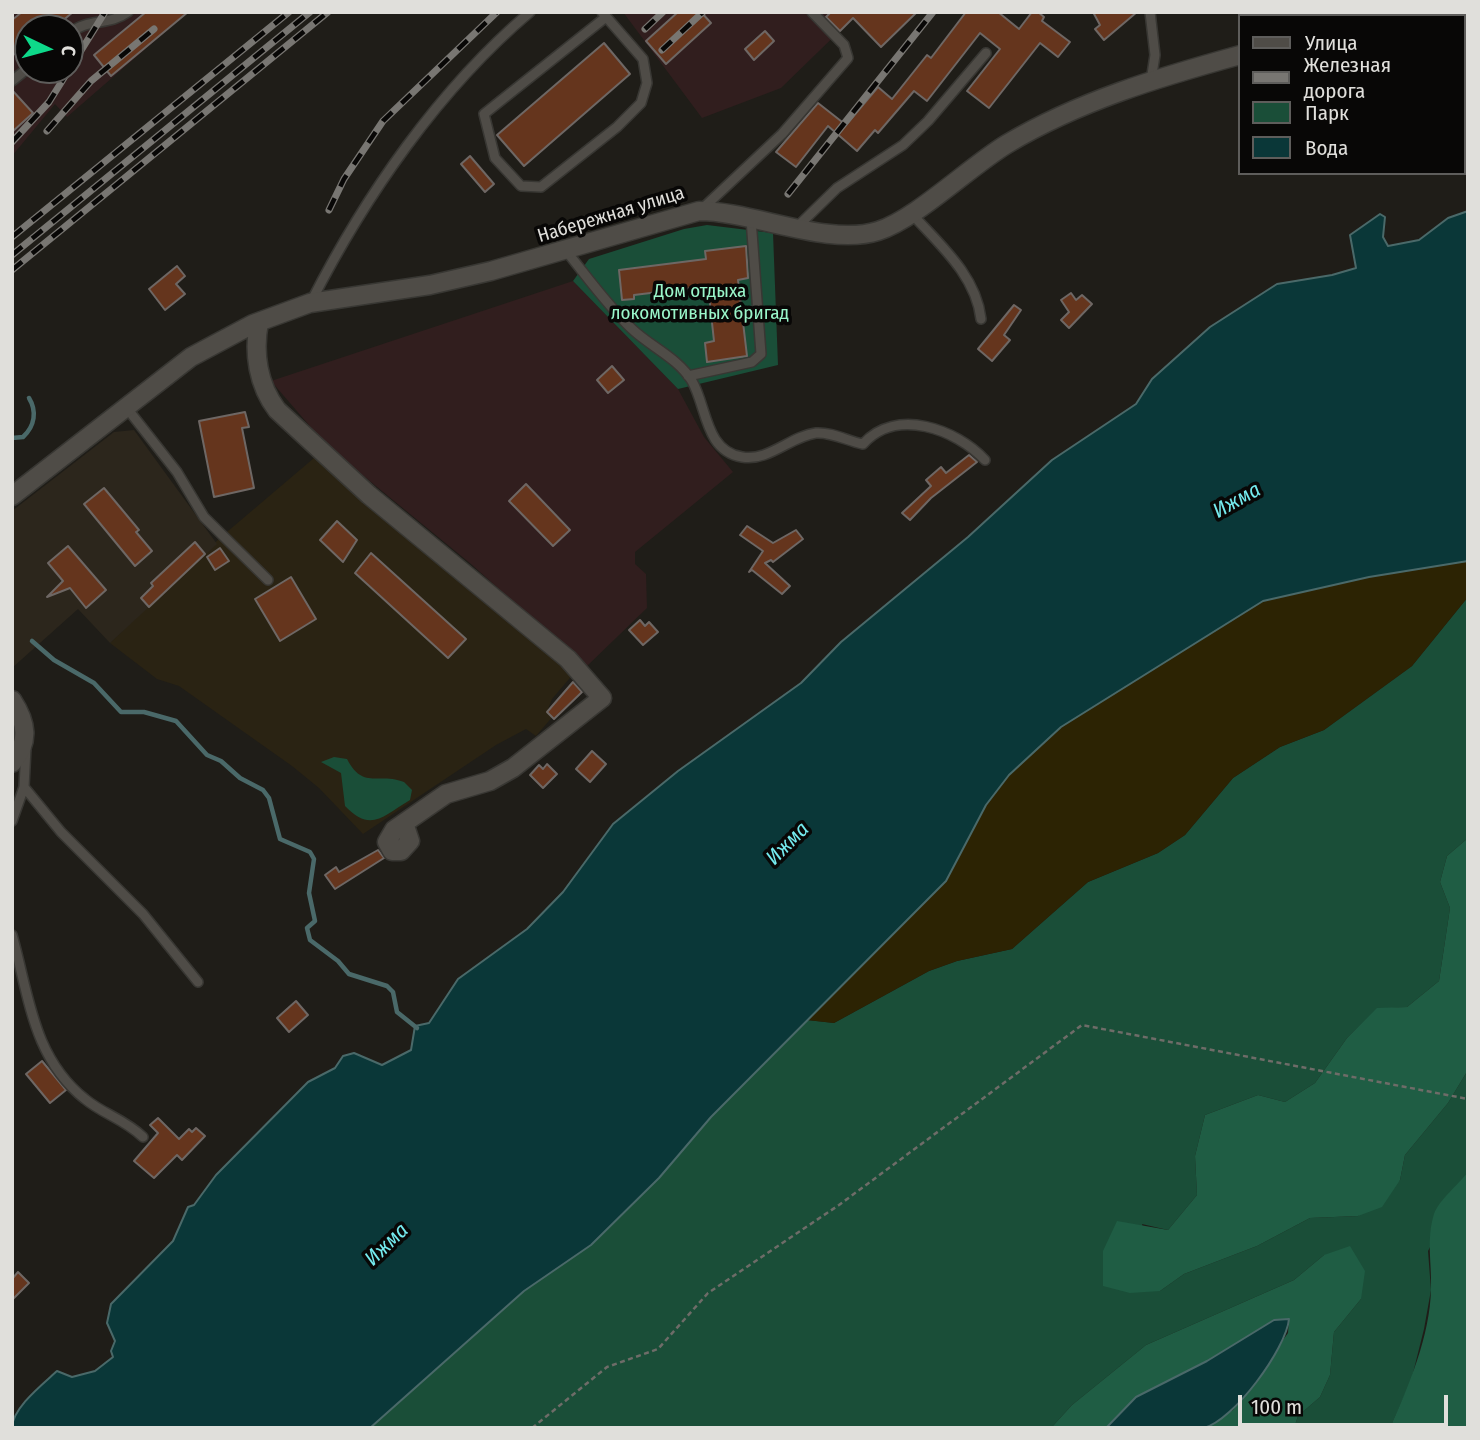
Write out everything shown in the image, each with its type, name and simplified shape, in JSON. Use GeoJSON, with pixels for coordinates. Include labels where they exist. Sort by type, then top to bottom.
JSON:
{"type":"FeatureCollection","features":[{"type":"Feature","properties":{"kind":"street","name":"Набережная улица"},"geometry":{"type":"LineString","coordinates":[[12,496],[210,345],[258,322],[310,303],[430,285],[567,252],[699,211],[797,227],[863,233],[878,231],[911,213],[1029,131],[1099,100],[1238,56]]}},
{"type":"Feature","properties":{"kind":"street"},"geometry":{"type":"LineString","coordinates":[[258,322],[260,376],[269,399],[277,410],[369,495],[568,659],[602,698],[505,773],[491,781],[454,790],[404,823]]}},
{"type":"Feature","properties":{"kind":"street"},"geometry":{"type":"LineString","coordinates":[[12,701],[25,725],[26,739],[12,763]]}},
{"type":"Feature","properties":{"kind":"lane"},"geometry":{"type":"LineString","coordinates":[[84,24],[103,23],[128,12]]}},
{"type":"Feature","properties":{"kind":"lane"},"geometry":{"type":"LineString","coordinates":[[310,303],[374,195],[421,129],[490,50],[530,12]]}},
{"type":"Feature","properties":{"kind":"lane"},"geometry":{"type":"LineString","coordinates":[[699,211],[782,134],[848,58],[844,45],[812,12]]}},
{"type":"Feature","properties":{"kind":"lane"},"geometry":{"type":"LineString","coordinates":[[1150,12],[1155,55],[1151,82]]}},
{"type":"Feature","properties":{"kind":"lane"},"geometry":{"type":"LineString","coordinates":[[604,15],[642,59],[647,83],[640,103],[617,127],[541,187],[522,186],[495,158],[484,114],[604,15]]}},
{"type":"Feature","properties":{"kind":"lane"},"geometry":{"type":"LineString","coordinates":[[797,227],[837,188],[903,145],[928,121],[986,53]]}},
{"type":"Feature","properties":{"kind":"lane"},"geometry":{"type":"LineString","coordinates":[[911,213],[962,270],[979,302],[981,319]]}},
{"type":"Feature","properties":{"kind":"lane"},"geometry":{"type":"LineString","coordinates":[[688,376],[752,362],[761,354],[751,219]]}},
{"type":"Feature","properties":{"kind":"lane"},"geometry":{"type":"LineString","coordinates":[[567,252],[633,330],[688,376],[711,433],[726,451],[737,456],[761,456],[805,435],[816,433],[832,434],[863,444],[880,430],[906,424],[929,427],[964,441],[985,460]]}},
{"type":"Feature","properties":{"kind":"lane"},"geometry":{"type":"LineString","coordinates":[[126,407],[177,472],[204,517],[268,580]]}},
{"type":"Feature","properties":{"kind":"lane"},"geometry":{"type":"LineString","coordinates":[[12,821],[24,787],[26,739]]}},
{"type":"Feature","properties":{"kind":"lane"},"geometry":{"type":"LineString","coordinates":[[24,787],[61,832],[143,914],[198,982]]}},
{"type":"Feature","properties":{"kind":"lane"},"geometry":{"type":"LineString","coordinates":[[12,935],[32,1020],[51,1059],[87,1101],[120,1118],[143,1137]]}},
{"type":"Feature","properties":{"kind":"path"},"geometry":{"type":"LineString","coordinates":[[532,1428],[607,1367],[658,1349],[708,1293],[839,1205],[1082,1025],[1468,1099]]}},
{"type":"Feature","properties":{"kind":"shaded area"},"geometry":{"type":"Polygon","coordinates":[[[12,12],[188,12],[67,117],[55,104],[12,156],[12,12]]]}},
{"type":"Feature","properties":{"kind":"shaded area"},"geometry":{"type":"Polygon","coordinates":[[[623,12],[918,12],[900,28],[853,18],[781,88],[702,118],[623,12]]]}},
{"type":"Feature","properties":{"kind":"shaded area"},"geometry":{"type":"Polygon","coordinates":[[[573,281],[678,389],[704,437],[733,472],[635,552],[635,564],[646,574],[647,608],[586,667],[471,564],[327,446],[271,381],[573,281]]]}},
{"type":"Feature","properties":{"kind":"shaded area"},"geometry":{"type":"Polygon","coordinates":[[[134,430],[217,544],[110,643],[78,609],[12,668],[12,511],[114,432],[134,430]]]}},
{"type":"Feature","properties":{"kind":"shaded area"},"geometry":{"type":"Polygon","coordinates":[[[314,458],[575,672],[552,699],[548,709],[554,715],[536,736],[526,729],[496,745],[363,834],[319,788],[292,766],[179,686],[157,679],[110,643],[221,537],[314,458]]]}},
{"type":"Feature","properties":{"kind":"green space","name":"Дом отдыха локомотивных бригад"},"geometry":{"type":"Polygon","coordinates":[[[707,225],[773,233],[778,365],[678,389],[573,281],[589,259],[684,229],[707,225]]]}},
{"type":"Feature","properties":{"kind":"green space"},"geometry":{"type":"Polygon","coordinates":[[[1468,597],[1468,838],[1447,856],[1440,882],[1450,908],[1439,981],[1407,1007],[1377,1009],[1347,1038],[1315,1083],[1285,1102],[1258,1095],[1205,1115],[1195,1156],[1197,1195],[1168,1230],[1142,1224],[1160,1291],[1184,1274],[1257,1246],[1310,1218],[1358,1216],[1400,1180],[1405,1155],[1448,1103],[1468,1070],[1468,1172],[1428,1251],[1431,1290],[1424,1329],[1411,1381],[1390,1428],[1294,1428],[1298,1416],[1320,1397],[1330,1375],[1334,1332],[1361,1299],[1324,1255],[1294,1280],[1146,1345],[1072,1405],[1051,1428],[370,1428],[524,1291],[591,1245],[659,1178],[711,1117],[807,1020],[834,1023],[929,971],[957,961],[1012,949],[1088,882],[1158,853],[1185,835],[1233,778],[1280,747],[1324,730],[1412,666],[1468,597]]]}},
{"type":"Feature","properties":{"kind":"green space"},"geometry":{"type":"Polygon","coordinates":[[[334,757],[347,759],[359,774],[365,777],[404,782],[412,790],[410,800],[377,819],[362,819],[345,806],[341,773],[321,762],[334,757]]]}},
{"type":"Feature","properties":{"kind":"green space"},"geometry":{"type":"Polygon","coordinates":[[[1468,838],[1468,1070],[1448,1103],[1405,1155],[1400,1180],[1382,1207],[1358,1216],[1310,1218],[1257,1246],[1184,1274],[1160,1291],[1130,1293],[1103,1286],[1103,1251],[1117,1221],[1168,1230],[1197,1195],[1195,1156],[1205,1115],[1258,1095],[1285,1102],[1315,1083],[1347,1038],[1377,1008],[1407,1007],[1439,981],[1450,908],[1440,882],[1447,856],[1468,838]]]}},
{"type":"Feature","properties":{"kind":"green space"},"geometry":{"type":"Polygon","coordinates":[[[1468,1172],[1468,1428],[1390,1428],[1411,1378],[1427,1324],[1431,1289],[1430,1233],[1434,1214],[1444,1198],[1468,1172]]]}},
{"type":"Feature","properties":{"kind":"green space"},"geometry":{"type":"Polygon","coordinates":[[[1350,1246],[1365,1271],[1361,1299],[1334,1332],[1330,1375],[1320,1397],[1298,1416],[1294,1428],[1205,1428],[1233,1410],[1288,1333],[1289,1319],[1274,1320],[1207,1361],[1136,1397],[1106,1428],[1051,1428],[1072,1405],[1146,1345],[1294,1280],[1324,1255],[1350,1246]]]}},
{"type":"Feature","properties":{"kind":"sand"},"geometry":{"type":"Polygon","coordinates":[[[1468,561],[1468,597],[1412,666],[1324,730],[1280,747],[1233,778],[1185,835],[1158,853],[1088,882],[1012,949],[957,961],[929,971],[834,1023],[807,1020],[946,881],[986,805],[1009,775],[1061,727],[1263,601],[1369,577],[1468,561]]]}},
{"type":"Feature","properties":{"kind":"water","name":"Ижма"},"geometry":{"type":"Polygon","coordinates":[[[1468,211],[1468,561],[1369,577],[1263,601],[1061,727],[1009,775],[986,805],[946,881],[711,1117],[659,1178],[591,1245],[524,1291],[370,1428],[12,1428],[17,1412],[57,1371],[72,1377],[95,1371],[113,1357],[111,1351],[115,1341],[107,1323],[111,1304],[173,1241],[188,1207],[194,1205],[216,1175],[308,1082],[335,1068],[343,1056],[354,1053],[382,1065],[411,1050],[415,1026],[429,1023],[458,979],[527,929],[563,892],[613,824],[678,771],[801,683],[841,642],[968,537],[1052,460],[1136,404],[1152,379],[1210,327],[1277,284],[1356,268],[1350,235],[1380,214],[1385,217],[1383,237],[1388,246],[1419,240],[1448,218],[1468,211]]]}},
{"type":"Feature","properties":{"kind":"water"},"geometry":{"type":"Polygon","coordinates":[[[1289,1319],[1279,1348],[1257,1382],[1230,1412],[1216,1422],[1204,1428],[1183,1430],[1106,1428],[1136,1397],[1207,1361],[1274,1320],[1289,1319]]]}},
{"type":"Feature","properties":{"kind":"building"},"geometry":{"type":"Polygon","coordinates":[[[22,12],[73,12],[71,14],[20,14],[22,12]]]}},
{"type":"Feature","properties":{"kind":"building"},"geometry":{"type":"Polygon","coordinates":[[[146,12],[188,12],[111,76],[94,55],[146,12]]]}},
{"type":"Feature","properties":{"kind":"building"},"geometry":{"type":"Polygon","coordinates":[[[678,12],[701,12],[711,23],[666,64],[646,41],[678,12]]]}},
{"type":"Feature","properties":{"kind":"building"},"geometry":{"type":"Polygon","coordinates":[[[831,12],[917,12],[881,47],[853,18],[840,31],[826,17],[831,12]]]}},
{"type":"Feature","properties":{"kind":"building"},"geometry":{"type":"Polygon","coordinates":[[[966,12],[998,12],[1019,29],[1032,12],[1038,12],[1044,17],[1042,21],[1070,42],[1058,57],[1040,43],[989,108],[967,91],[1000,49],[980,33],[927,101],[914,91],[878,133],[875,130],[857,151],[828,126],[796,167],[776,152],[818,103],[846,125],[878,87],[892,99],[927,55],[931,58],[966,12]]]}},
{"type":"Feature","properties":{"kind":"building"},"geometry":{"type":"Polygon","coordinates":[[[1093,12],[1137,12],[1104,40],[1095,29],[1100,25],[1093,12]]]}},
{"type":"Feature","properties":{"kind":"building"},"geometry":{"type":"Polygon","coordinates":[[[14,18],[12,56],[12,20],[14,18]]]}},
{"type":"Feature","properties":{"kind":"building"},"geometry":{"type":"Polygon","coordinates":[[[765,31],[774,41],[754,60],[745,49],[765,31]]]}},
{"type":"Feature","properties":{"kind":"building"},"geometry":{"type":"Polygon","coordinates":[[[604,43],[630,74],[524,166],[497,135],[604,43]]]}},
{"type":"Feature","properties":{"kind":"building"},"geometry":{"type":"Polygon","coordinates":[[[12,90],[33,113],[12,132],[12,90]]]}},
{"type":"Feature","properties":{"kind":"building"},"geometry":{"type":"Polygon","coordinates":[[[470,156],[494,184],[485,192],[461,164],[470,156]]]}},
{"type":"Feature","properties":{"kind":"building"},"geometry":{"type":"Polygon","coordinates":[[[746,246],[748,278],[738,280],[747,356],[707,362],[705,343],[714,341],[708,286],[634,295],[634,299],[622,300],[619,270],[706,259],[705,251],[746,246]]]}},
{"type":"Feature","properties":{"kind":"building"},"geometry":{"type":"Polygon","coordinates":[[[177,266],[185,276],[176,284],[185,294],[165,310],[149,289],[177,266]]]}},
{"type":"Feature","properties":{"kind":"building"},"geometry":{"type":"Polygon","coordinates":[[[1071,293],[1076,300],[1082,295],[1092,304],[1069,328],[1061,320],[1069,312],[1061,300],[1071,293]]]}},
{"type":"Feature","properties":{"kind":"building"},"geometry":{"type":"Polygon","coordinates":[[[1014,305],[1021,310],[1004,335],[1010,340],[992,361],[978,349],[1014,305]]]}},
{"type":"Feature","properties":{"kind":"building"},"geometry":{"type":"Polygon","coordinates":[[[612,366],[624,380],[608,393],[597,380],[612,366]]]}},
{"type":"Feature","properties":{"kind":"building"},"geometry":{"type":"Polygon","coordinates":[[[245,412],[249,427],[242,428],[254,488],[214,497],[199,421],[245,412]]]}},
{"type":"Feature","properties":{"kind":"building"},"geometry":{"type":"Polygon","coordinates":[[[969,455],[977,462],[931,498],[910,520],[902,513],[931,486],[926,480],[941,467],[946,473],[969,455]]]}},
{"type":"Feature","properties":{"kind":"building"},"geometry":{"type":"Polygon","coordinates":[[[526,484],[570,530],[553,546],[509,501],[526,484]]]}},
{"type":"Feature","properties":{"kind":"building"},"geometry":{"type":"Polygon","coordinates":[[[104,488],[139,530],[136,532],[152,551],[135,566],[84,504],[104,488]]]}},
{"type":"Feature","properties":{"kind":"building"},"geometry":{"type":"Polygon","coordinates":[[[337,521],[357,540],[343,562],[320,540],[337,521]]]}},
{"type":"Feature","properties":{"kind":"building"},"geometry":{"type":"Polygon","coordinates":[[[747,526],[773,543],[796,530],[803,539],[773,562],[771,560],[765,563],[790,586],[782,594],[752,570],[749,572],[763,551],[740,535],[747,526]]]}},
{"type":"Feature","properties":{"kind":"building"},"geometry":{"type":"Polygon","coordinates":[[[195,542],[205,554],[149,607],[141,598],[153,586],[151,583],[195,542]]]}},
{"type":"Feature","properties":{"kind":"building"},"geometry":{"type":"Polygon","coordinates":[[[68,546],[106,590],[86,608],[70,588],[47,597],[63,581],[48,563],[68,546]]]}},
{"type":"Feature","properties":{"kind":"building"},"geometry":{"type":"Polygon","coordinates":[[[220,548],[229,561],[215,570],[207,557],[220,548]]]}},
{"type":"Feature","properties":{"kind":"building"},"geometry":{"type":"Polygon","coordinates":[[[371,553],[466,639],[448,658],[355,573],[371,553]]]}},
{"type":"Feature","properties":{"kind":"building"},"geometry":{"type":"Polygon","coordinates":[[[291,577],[316,619],[280,641],[255,599],[291,577]]]}},
{"type":"Feature","properties":{"kind":"building"},"geometry":{"type":"Polygon","coordinates":[[[640,620],[645,626],[649,622],[658,632],[643,645],[629,630],[640,620]]]}},
{"type":"Feature","properties":{"kind":"building"},"geometry":{"type":"Polygon","coordinates":[[[573,682],[582,692],[554,719],[547,712],[573,682]]]}},
{"type":"Feature","properties":{"kind":"building"},"geometry":{"type":"Polygon","coordinates":[[[592,751],[606,764],[590,782],[576,769],[592,751]]]}},
{"type":"Feature","properties":{"kind":"building"},"geometry":{"type":"Polygon","coordinates":[[[547,764],[557,774],[543,788],[530,775],[539,765],[543,769],[547,764]]]}},
{"type":"Feature","properties":{"kind":"building"},"geometry":{"type":"Polygon","coordinates":[[[378,850],[384,858],[335,889],[325,875],[336,867],[339,872],[378,850]]]}},
{"type":"Feature","properties":{"kind":"building"},"geometry":{"type":"Polygon","coordinates":[[[296,1001],[308,1015],[289,1032],[277,1018],[296,1001]]]}},
{"type":"Feature","properties":{"kind":"building"},"geometry":{"type":"Polygon","coordinates":[[[42,1061],[66,1090],[50,1103],[26,1074],[42,1061]]]}},
{"type":"Feature","properties":{"kind":"building"},"geometry":{"type":"Polygon","coordinates":[[[158,1118],[179,1139],[189,1129],[192,1132],[196,1128],[205,1136],[182,1160],[177,1155],[154,1178],[134,1161],[158,1133],[150,1125],[158,1118]]]}},
{"type":"Feature","properties":{"kind":"building"},"geometry":{"type":"Polygon","coordinates":[[[18,1272],[29,1283],[12,1300],[12,1279],[18,1272]]]}},
{"type":"Feature","properties":{"kind":"waterway"},"geometry":{"type":"LineString","coordinates":[[12,438],[23,437],[32,423],[33,408],[29,398]]}},
{"type":"Feature","properties":{"kind":"waterway"},"geometry":{"type":"LineString","coordinates":[[32,641],[54,660],[94,683],[121,712],[144,712],[176,721],[207,755],[221,761],[240,778],[263,790],[269,798],[280,839],[310,852],[314,859],[309,893],[315,921],[307,928],[310,940],[338,961],[349,974],[387,986],[393,992],[397,1012],[417,1028]]}},
{"type":"Feature","properties":{"kind":"railway"},"geometry":{"type":"LineString","coordinates":[[12,142],[49,102],[105,12]]}},
{"type":"Feature","properties":{"kind":"railway"},"geometry":{"type":"LineString","coordinates":[[12,237],[289,12]]}},
{"type":"Feature","properties":{"kind":"railway"},"geometry":{"type":"LineString","coordinates":[[12,255],[310,12]]}},
{"type":"Feature","properties":{"kind":"railway"},"geometry":{"type":"LineString","coordinates":[[12,270],[328,12]]}},
{"type":"Feature","properties":{"kind":"railway"},"geometry":{"type":"LineString","coordinates":[[329,210],[344,179],[383,121],[497,12]]}},
{"type":"Feature","properties":{"kind":"railway"},"geometry":{"type":"LineString","coordinates":[[645,29],[663,12]]}},
{"type":"Feature","properties":{"kind":"railway"},"geometry":{"type":"LineString","coordinates":[[662,50],[703,12]]}},
{"type":"Feature","properties":{"kind":"railway"},"geometry":{"type":"LineString","coordinates":[[788,194],[933,12]]}},
{"type":"Feature","properties":{"kind":"railway"},"geometry":{"type":"LineString","coordinates":[[47,131],[91,81],[154,29]]}}]}
